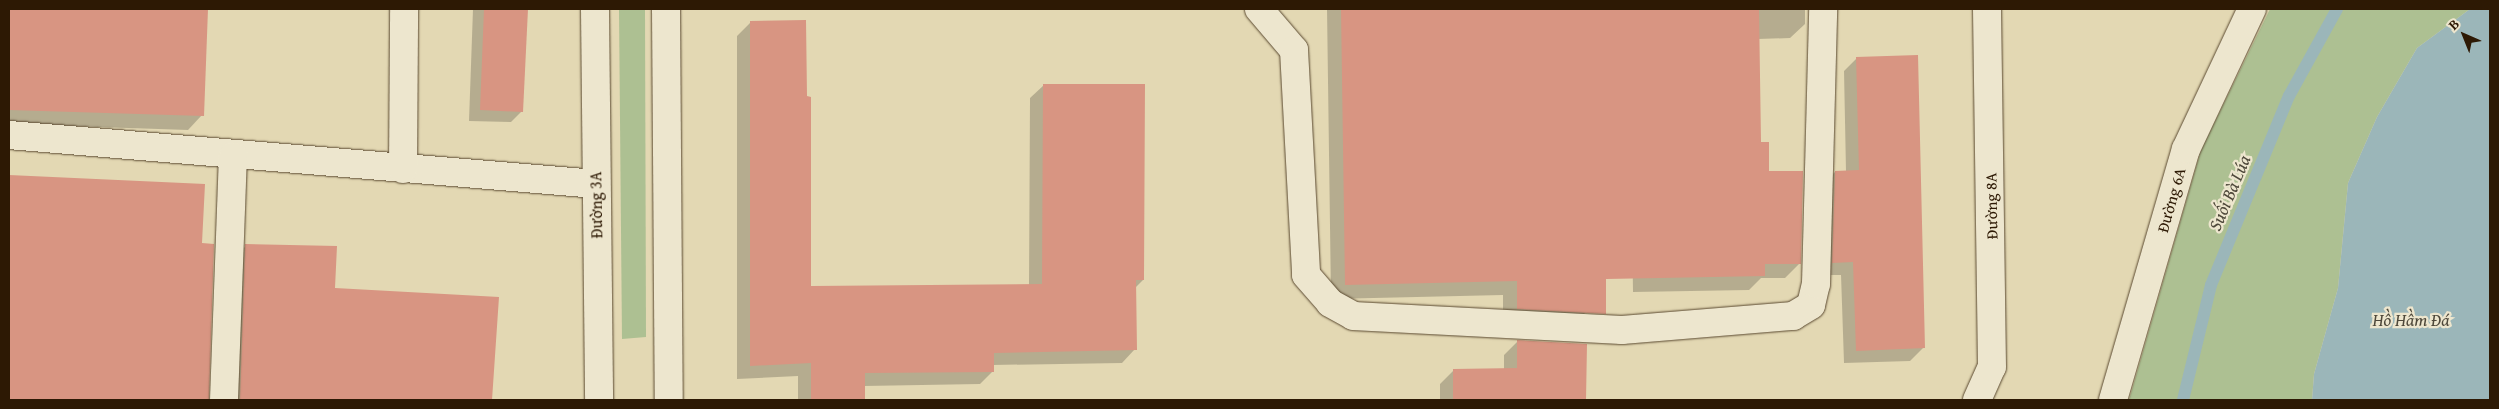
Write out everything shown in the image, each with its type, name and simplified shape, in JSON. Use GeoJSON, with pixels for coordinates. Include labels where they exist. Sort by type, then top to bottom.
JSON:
{"type":"FeatureCollection","features":[{"type":"Feature","properties":{"kind":"street"},"geometry":{"type":"LineString","coordinates":[[402,169],[404,9]]}},
{"type":"Feature","properties":{"kind":"street","name":"Đường 3A"},"geometry":{"type":"LineString","coordinates":[[595,9],[599,400]]}},
{"type":"Feature","properties":{"kind":"street"},"geometry":{"type":"LineString","coordinates":[[666,9],[669,400]]}},
{"type":"Feature","properties":{"kind":"street"},"geometry":{"type":"LineString","coordinates":[[1259,9],[1294,50],[1306,275],[1330,302],[1353,316],[1622,330],[1793,316],[1810,304],[1816,284],[1823,9]]}},
{"type":"Feature","properties":{"kind":"street","name":"Đường 8A"},"geometry":{"type":"LineString","coordinates":[[1977,400],[1992,367],[1993,357],[1987,9]]}},
{"type":"Feature","properties":{"kind":"street","name":"Đường 6A"},"geometry":{"type":"LineString","coordinates":[[2114,400],[2186,148],[2252,9]]}},
{"type":"Feature","properties":{"kind":"street"},"geometry":{"type":"LineString","coordinates":[[9,135],[233,156],[596,184]]}},
{"type":"Feature","properties":{"kind":"street"},"geometry":{"type":"LineString","coordinates":[[224,400],[233,156]]}},
{"type":"Feature","properties":{"kind":"green space"},"geometry":{"type":"Polygon","coordinates":[[[619,9],[645,9],[646,337],[622,339],[619,9]]]}},
{"type":"Feature","properties":{"kind":"green space"},"geometry":{"type":"Polygon","coordinates":[[[2270,9],[2470,9],[2417,48],[2377,117],[2348,183],[2338,288],[2314,374],[2312,400],[2129,400],[2201,150],[2270,9]]]}},
{"type":"Feature","properties":{"kind":"water","name":"Hồ Hầm Đá"},"geometry":{"type":"Polygon","coordinates":[[[2470,9],[2490,9],[2490,400],[2312,400],[2314,374],[2338,288],[2348,183],[2377,117],[2417,48],[2470,9]]]}},
{"type":"Feature","properties":{"kind":"building"},"geometry":{"type":"Polygon","coordinates":[[[9,9],[208,9],[204,116],[9,110],[9,9]]]}},
{"type":"Feature","properties":{"kind":"building"},"geometry":{"type":"Polygon","coordinates":[[[484,9],[528,9],[523,112],[480,110],[484,9]]]}},
{"type":"Feature","properties":{"kind":"building"},"geometry":{"type":"Polygon","coordinates":[[[1341,9],[1759,9],[1761,142],[1769,142],[1769,171],[1803,171],[1801,264],[1765,264],[1765,276],[1606,279],[1606,314],[1517,309],[1517,281],[1345,285],[1341,9]]]}},
{"type":"Feature","properties":{"kind":"building"},"geometry":{"type":"Polygon","coordinates":[[[806,20],[807,96],[811,97],[811,286],[1042,284],[1043,84],[1145,84],[1144,280],[1136,280],[1137,350],[994,353],[994,372],[865,373],[865,400],[811,400],[811,363],[750,366],[750,21],[806,20]]]}},
{"type":"Feature","properties":{"kind":"building"},"geometry":{"type":"Polygon","coordinates":[[[1918,55],[1925,348],[1856,351],[1853,262],[1832,263],[1835,171],[1859,170],[1856,57],[1918,55]]]}},
{"type":"Feature","properties":{"kind":"building"},"geometry":{"type":"Polygon","coordinates":[[[9,175],[205,184],[202,243],[214,244],[209,400],[9,400],[9,175]]]}},
{"type":"Feature","properties":{"kind":"building"},"geometry":{"type":"Polygon","coordinates":[[[245,244],[337,246],[335,288],[499,297],[492,400],[240,400],[245,244]]]}},
{"type":"Feature","properties":{"kind":"building"},"geometry":{"type":"Polygon","coordinates":[[[1517,340],[1587,344],[1586,400],[1453,400],[1453,369],[1517,368],[1517,340]]]}},
{"type":"Feature","properties":{"kind":"waterway","name":"Suối Bà Lúa"},"geometry":{"type":"LineString","coordinates":[[2183,400],[2211,285],[2289,96],[2337,9]]}}]}
